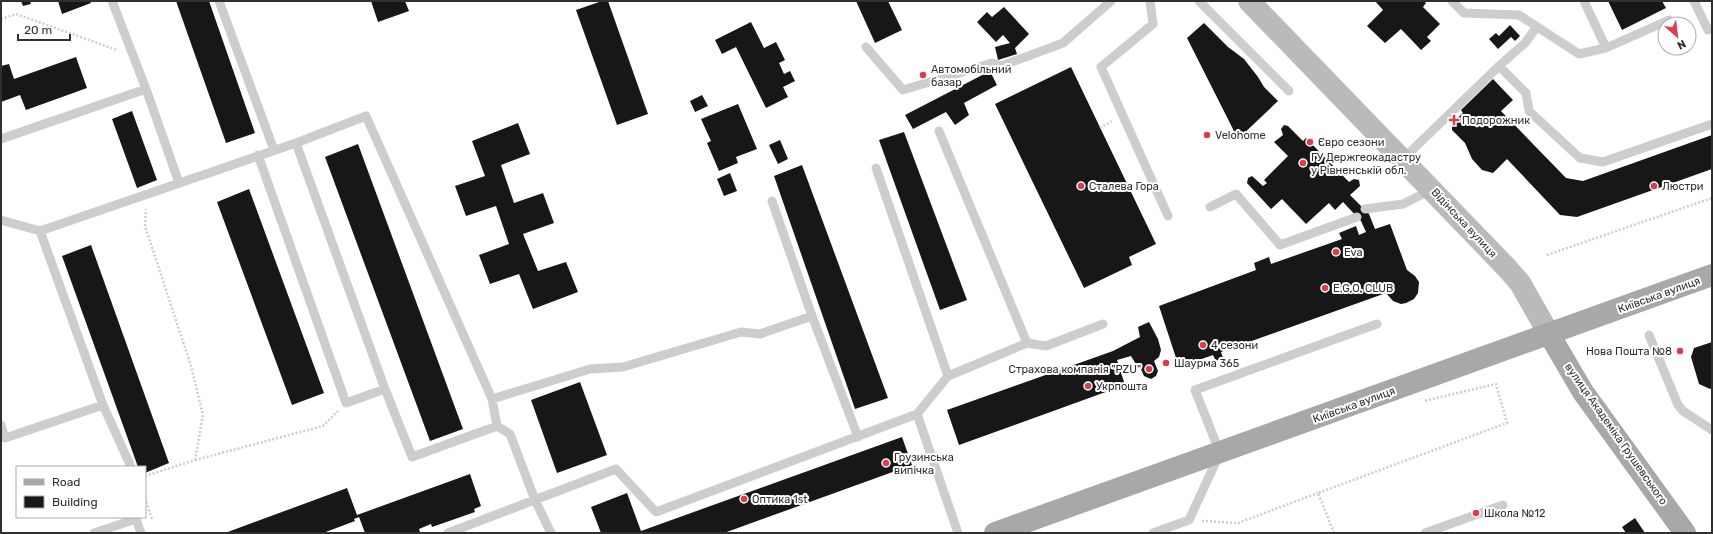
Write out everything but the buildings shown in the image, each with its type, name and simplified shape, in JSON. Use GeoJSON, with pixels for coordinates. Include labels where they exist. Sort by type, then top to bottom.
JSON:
{"type":"FeatureCollection","features":[{"type":"Feature","properties":{"kind":"main road","name":"Відінська вулиця"},"geometry":{"type":"LineString","coordinates":[[1250,1],[1520,283],[1549,334]]}},
{"type":"Feature","properties":{"kind":"main road","name":"Київська вулиця"},"geometry":{"type":"LineString","coordinates":[[995,533],[1712,275]]}},
{"type":"Feature","properties":{"kind":"main road","name":"вулиця Академіка Грушевського"},"geometry":{"type":"LineString","coordinates":[[1549,334],[1583,392],[1685,533]]}},
{"type":"Feature","properties":{"kind":"lane"},"geometry":{"type":"LineString","coordinates":[[112,1],[146,89],[179,183]]}},
{"type":"Feature","properties":{"kind":"lane"},"geometry":{"type":"LineString","coordinates":[[219,1],[274,150]]}},
{"type":"Feature","properties":{"kind":"lane"},"geometry":{"type":"LineString","coordinates":[[866,47],[903,90],[990,60],[1001,66],[1063,43],[1111,1]]}},
{"type":"Feature","properties":{"kind":"lane"},"geometry":{"type":"LineString","coordinates":[[1150,1],[1153,24],[1101,67],[1168,216]]}},
{"type":"Feature","properties":{"kind":"lane"},"geometry":{"type":"LineString","coordinates":[[1199,1],[1289,91]]}},
{"type":"Feature","properties":{"kind":"lane"},"geometry":{"type":"LineString","coordinates":[[1452,1],[1464,13],[1519,15],[1536,28],[1579,54],[1606,48],[1657,25]]}},
{"type":"Feature","properties":{"kind":"lane"},"geometry":{"type":"LineString","coordinates":[[1584,1],[1606,48]]}},
{"type":"Feature","properties":{"kind":"lane"},"geometry":{"type":"LineString","coordinates":[[1694,1],[1708,30]]}},
{"type":"Feature","properties":{"kind":"lane"},"geometry":{"type":"LineString","coordinates":[[1402,159],[1525,43],[1536,28]]}},
{"type":"Feature","properties":{"kind":"lane"},"geometry":{"type":"LineString","coordinates":[[1499,66],[1526,93],[1529,111],[1580,158],[1603,162],[1712,124]]}},
{"type":"Feature","properties":{"kind":"lane"},"geometry":{"type":"LineString","coordinates":[[1,140],[146,89]]}},
{"type":"Feature","properties":{"kind":"lane"},"geometry":{"type":"LineString","coordinates":[[1,220],[40,231],[296,143],[366,116],[492,399],[497,426],[510,434],[535,500],[551,533]]}},
{"type":"Feature","properties":{"kind":"lane"},"geometry":{"type":"LineString","coordinates":[[939,131],[1027,343]]}},
{"type":"Feature","properties":{"kind":"lane"},"geometry":{"type":"LineString","coordinates":[[296,143],[384,389],[412,457],[497,426]]}},
{"type":"Feature","properties":{"kind":"lane"},"geometry":{"type":"LineString","coordinates":[[258,156],[346,403],[384,389]]}},
{"type":"Feature","properties":{"kind":"lane"},"geometry":{"type":"LineString","coordinates":[[876,168],[948,376]]}},
{"type":"Feature","properties":{"kind":"lane"},"geometry":{"type":"LineString","coordinates":[[1365,210],[1403,204],[1432,190]]}},
{"type":"Feature","properties":{"kind":"lane"},"geometry":{"type":"LineString","coordinates":[[1210,207],[1236,194],[1280,245],[1357,217]]}},
{"type":"Feature","properties":{"kind":"lane"},"geometry":{"type":"LineString","coordinates":[[772,201],[812,316],[858,437]]}},
{"type":"Feature","properties":{"kind":"lane"},"geometry":{"type":"LineString","coordinates":[[40,231],[103,405],[131,466]]}},
{"type":"Feature","properties":{"kind":"lane"},"geometry":{"type":"LineString","coordinates":[[492,399],[590,369],[623,367],[741,332],[760,334],[812,316]]}},
{"type":"Feature","properties":{"kind":"lane"},"geometry":{"type":"LineString","coordinates":[[448,533],[616,469],[656,512],[917,414],[948,376],[1027,343],[1046,346],[1103,324]]}},
{"type":"Feature","properties":{"kind":"lane"},"geometry":{"type":"LineString","coordinates":[[1152,533],[1188,520],[1220,453],[1195,390],[1377,324]]}},
{"type":"Feature","properties":{"kind":"lane"},"geometry":{"type":"LineString","coordinates":[[1649,335],[1678,405],[1683,411],[1712,430]]}},
{"type":"Feature","properties":{"kind":"lane"},"geometry":{"type":"LineString","coordinates":[[1,425],[3,438],[103,405]]}},
{"type":"Feature","properties":{"kind":"lane"},"geometry":{"type":"LineString","coordinates":[[917,414],[958,533]]}},
{"type":"Feature","properties":{"kind":"lane"},"geometry":{"type":"LineString","coordinates":[[1425,533],[1504,505]]}},
{"type":"Feature","properties":{"kind":"lane"},"geometry":{"type":"LineString","coordinates":[[94,533],[136,519],[141,533]]}},
{"type":"Feature","properties":{"kind":"path"},"geometry":{"type":"LineString","coordinates":[[1,19],[16,14],[133,55]]}},
{"type":"Feature","properties":{"kind":"path"},"geometry":{"type":"LineString","coordinates":[[148,193],[145,226],[191,366],[203,414],[195,460]]}},
{"type":"Feature","properties":{"kind":"path"},"geometry":{"type":"LineString","coordinates":[[1548,255],[1712,198]]}},
{"type":"Feature","properties":{"kind":"path"},"geometry":{"type":"LineString","coordinates":[[1188,520],[1238,522],[1507,423],[1496,384]]}},
{"type":"Feature","properties":{"kind":"path"},"geometry":{"type":"LineString","coordinates":[[146,476],[195,460],[323,426],[346,403]]}},
{"type":"Feature","properties":{"kind":"path"},"geometry":{"type":"LineString","coordinates":[[1318,493],[1334,533]]}},
{"type":"Feature","properties":{"kind":"path"},"geometry":{"type":"LineString","coordinates":[[146,501],[154,526]]}},
{"type":"Feature","properties":{"kind":"place","name":"Автомобільний базар"},"geometry":{"type":"Point","coordinates":[923,75]}},
{"type":"Feature","properties":{"kind":"place","name":"Подорожник"},"geometry":{"type":"Point","coordinates":[1454,120]}},
{"type":"Feature","properties":{"kind":"place","name":"Velohome"},"geometry":{"type":"Point","coordinates":[1207,135]}},
{"type":"Feature","properties":{"kind":"place","name":"Євро сезони"},"geometry":{"type":"Point","coordinates":[1310,142]}},
{"type":"Feature","properties":{"kind":"place","name":"ГУ Держгеокадастру у Рівненській обл."},"geometry":{"type":"Point","coordinates":[1303,163]}},
{"type":"Feature","properties":{"kind":"place","name":"Сталева Гора"},"geometry":{"type":"Point","coordinates":[1081,186]}},
{"type":"Feature","properties":{"kind":"place","name":"Люстри"},"geometry":{"type":"Point","coordinates":[1654,186]}},
{"type":"Feature","properties":{"kind":"place","name":"Eva"},"geometry":{"type":"Point","coordinates":[1336,252]}},
{"type":"Feature","properties":{"kind":"place","name":"E.G.O. CLUB"},"geometry":{"type":"Point","coordinates":[1325,288]}},
{"type":"Feature","properties":{"kind":"place","name":"4 сезони"},"geometry":{"type":"Point","coordinates":[1203,345]}},
{"type":"Feature","properties":{"kind":"place","name":"Нова Пошта №8"},"geometry":{"type":"Point","coordinates":[1680,351]}},
{"type":"Feature","properties":{"kind":"place","name":"Шаурма 365"},"geometry":{"type":"Point","coordinates":[1166,363]}},
{"type":"Feature","properties":{"kind":"place","name":"Страхова компанія \"PZU\""},"geometry":{"type":"Point","coordinates":[1149,369]}},
{"type":"Feature","properties":{"kind":"place","name":"Укрпошта"},"geometry":{"type":"Point","coordinates":[1088,386]}},
{"type":"Feature","properties":{"kind":"place","name":"Грузинська випічка"},"geometry":{"type":"Point","coordinates":[886,463]}},
{"type":"Feature","properties":{"kind":"place","name":"Оптика 1st"},"geometry":{"type":"Point","coordinates":[744,499]}},
{"type":"Feature","properties":{"kind":"place","name":"Школа №12"},"geometry":{"type":"Point","coordinates":[1476,513]}}]}
